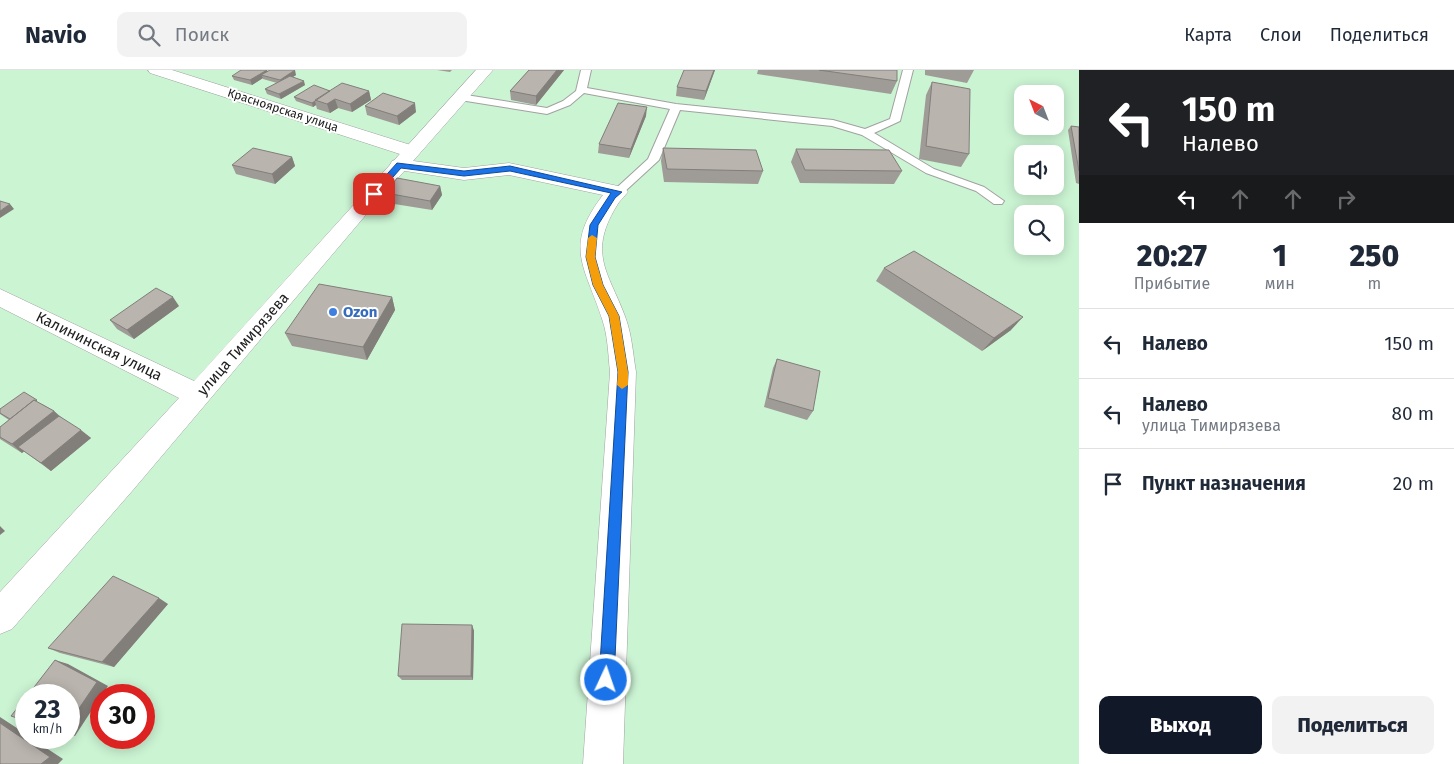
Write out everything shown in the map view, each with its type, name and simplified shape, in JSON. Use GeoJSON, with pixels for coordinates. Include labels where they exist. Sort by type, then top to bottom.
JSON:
{"type":"FeatureCollection","features":[{"type":"Feature","properties":{"kind":"street","name":"Красноярская улица"},"geometry":{"type":"LineString","coordinates":[[156,70],[405,158],[464,174],[510,168],[618,192]]}},
{"type":"Feature","properties":{"kind":"street","name":"улица Тимирязева"},"geometry":{"type":"LineString","coordinates":[[0,617],[81,529],[405,158],[485,70]]}},
{"type":"Feature","properties":{"kind":"street"},"geometry":{"type":"LineString","coordinates":[[603,764],[623,372],[614,316],[598,285],[590,257],[594,225],[612,196],[618,192]]}},
{"type":"Feature","properties":{"kind":"street","name":"Калининская улица"},"geometry":{"type":"LineString","coordinates":[[0,297],[197,395]]}},
{"type":"Feature","properties":{"kind":"lane"},"geometry":{"type":"LineString","coordinates":[[460,98],[547,111],[555,109],[578,95],[582,90],[586,70]]}},
{"type":"Feature","properties":{"kind":"lane"},"geometry":{"type":"LineString","coordinates":[[866,133],[895,121],[908,70]]}},
{"type":"Feature","properties":{"kind":"lane"},"geometry":{"type":"LineString","coordinates":[[582,90],[676,107],[833,123],[866,133],[930,171],[980,189],[998,201]]}},
{"type":"Feature","properties":{"kind":"lane"},"geometry":{"type":"LineString","coordinates":[[618,192],[653,160],[676,107]]}},
{"type":"Feature","properties":{"kind":"green space"},"geometry":{"type":"Polygon","coordinates":[[[0,70],[1079,70],[1079,764],[0,764],[0,70]]]}},
{"type":"Feature","properties":{"kind":"building"},"geometry":{"type":"Polygon","coordinates":[[[241,70],[267,70],[250,80],[232,76],[241,70]]]}},
{"type":"Feature","properties":{"kind":"building"},"geometry":{"type":"Polygon","coordinates":[[[270,70],[295,70],[280,80],[261,75],[270,70]]]}},
{"type":"Feature","properties":{"kind":"building"},"geometry":{"type":"Polygon","coordinates":[[[529,70],[557,70],[536,96],[510,91],[529,70]]]}},
{"type":"Feature","properties":{"kind":"building"},"geometry":{"type":"Polygon","coordinates":[[[684,70],[714,70],[706,91],[677,87],[684,70]]]}},
{"type":"Feature","properties":{"kind":"building"},"geometry":{"type":"Polygon","coordinates":[[[819,70],[897,70],[897,81],[819,70]]]}},
{"type":"Feature","properties":{"kind":"building"},"geometry":{"type":"Polygon","coordinates":[[[290,76],[304,81],[279,94],[265,89],[290,76]]]}},
{"type":"Feature","properties":{"kind":"building"},"geometry":{"type":"Polygon","coordinates":[[[932,82],[970,89],[969,154],[926,146],[932,82]]]}},
{"type":"Feature","properties":{"kind":"building"},"geometry":{"type":"Polygon","coordinates":[[[342,83],[369,91],[350,104],[335,99],[327,104],[315,100],[342,83]]]}},
{"type":"Feature","properties":{"kind":"building"},"geometry":{"type":"Polygon","coordinates":[[[314,85],[330,91],[312,103],[294,97],[314,85]]]}},
{"type":"Feature","properties":{"kind":"building"},"geometry":{"type":"Polygon","coordinates":[[[383,93],[415,103],[397,116],[365,106],[383,93]]]}},
{"type":"Feature","properties":{"kind":"building"},"geometry":{"type":"Polygon","coordinates":[[[618,103],[647,107],[631,149],[599,144],[618,103]]]}},
{"type":"Feature","properties":{"kind":"building"},"geometry":{"type":"Polygon","coordinates":[[[1071,126],[1079,127],[1079,171],[1071,126]]]}},
{"type":"Feature","properties":{"kind":"building"},"geometry":{"type":"Polygon","coordinates":[[[253,148],[292,157],[272,174],[232,165],[253,148]]]}},
{"type":"Feature","properties":{"kind":"building"},"geometry":{"type":"Polygon","coordinates":[[[663,148],[756,150],[763,171],[667,169],[663,148]]]}},
{"type":"Feature","properties":{"kind":"building"},"geometry":{"type":"Polygon","coordinates":[[[796,149],[889,150],[902,171],[805,170],[796,149]]]}},
{"type":"Feature","properties":{"kind":"building"},"geometry":{"type":"Polygon","coordinates":[[[397,178],[440,186],[430,201],[386,193],[397,178]]]}},
{"type":"Feature","properties":{"kind":"building"},"geometry":{"type":"Polygon","coordinates":[[[0,201],[10,204],[0,211],[0,201]]]}},
{"type":"Feature","properties":{"kind":"building"},"geometry":{"type":"Polygon","coordinates":[[[914,251],[1023,317],[994,338],[884,268],[914,251]]]}},
{"type":"Feature","properties":{"kind":"building"},"geometry":{"type":"Polygon","coordinates":[[[319,284],[392,297],[363,347],[285,333],[319,284]]]}},
{"type":"Feature","properties":{"kind":"building"},"geometry":{"type":"Polygon","coordinates":[[[156,288],[173,297],[127,330],[110,320],[156,288]]]}},
{"type":"Feature","properties":{"kind":"building"},"geometry":{"type":"Polygon","coordinates":[[[777,359],[820,371],[813,411],[768,398],[777,359]]]}},
{"type":"Feature","properties":{"kind":"building"},"geometry":{"type":"Polygon","coordinates":[[[24,392],[37,400],[34,400],[10,419],[0,413],[0,409],[24,392]]]}},
{"type":"Feature","properties":{"kind":"building"},"geometry":{"type":"Polygon","coordinates":[[[34,400],[54,411],[12,444],[0,437],[0,427],[34,400]]]}},
{"type":"Feature","properties":{"kind":"building"},"geometry":{"type":"Polygon","coordinates":[[[59,416],[81,430],[41,463],[18,447],[59,416]]]}},
{"type":"Feature","properties":{"kind":"building"},"geometry":{"type":"Polygon","coordinates":[[[113,576],[159,598],[102,662],[48,648],[113,576]]]}},
{"type":"Feature","properties":{"kind":"building"},"geometry":{"type":"Polygon","coordinates":[[[402,624],[472,625],[471,676],[398,676],[402,624]]]}},
{"type":"Feature","properties":{"kind":"building"},"geometry":{"type":"Polygon","coordinates":[[[55,660],[97,682],[96,684],[90,684],[90,692],[80,707],[80,684],[36,684],[55,660]]]}},
{"type":"Feature","properties":{"kind":"building"},"geometry":{"type":"Polygon","coordinates":[[[0,723],[15,733],[15,749],[38,749],[50,757],[41,764],[0,764],[0,723]]]}},
{"type":"Feature","properties":{"kind":"slow traffic"},"geometry":{"type":"LineString","coordinates":[[592,238],[590,257],[598,285],[614,316],[623,372],[622,385]]}},
{"type":"Feature","properties":{"kind":"place","name":"Ozon"},"geometry":{"type":"Point","coordinates":[333,312]}},
{"type":"Feature","properties":{"kind":"route"},"geometry":{"type":"LineString","coordinates":[[374,194],[399,165],[464,174],[510,168],[618,192],[612,196],[594,225],[590,257],[598,285],[614,316],[623,372],[606,680]]}}]}
